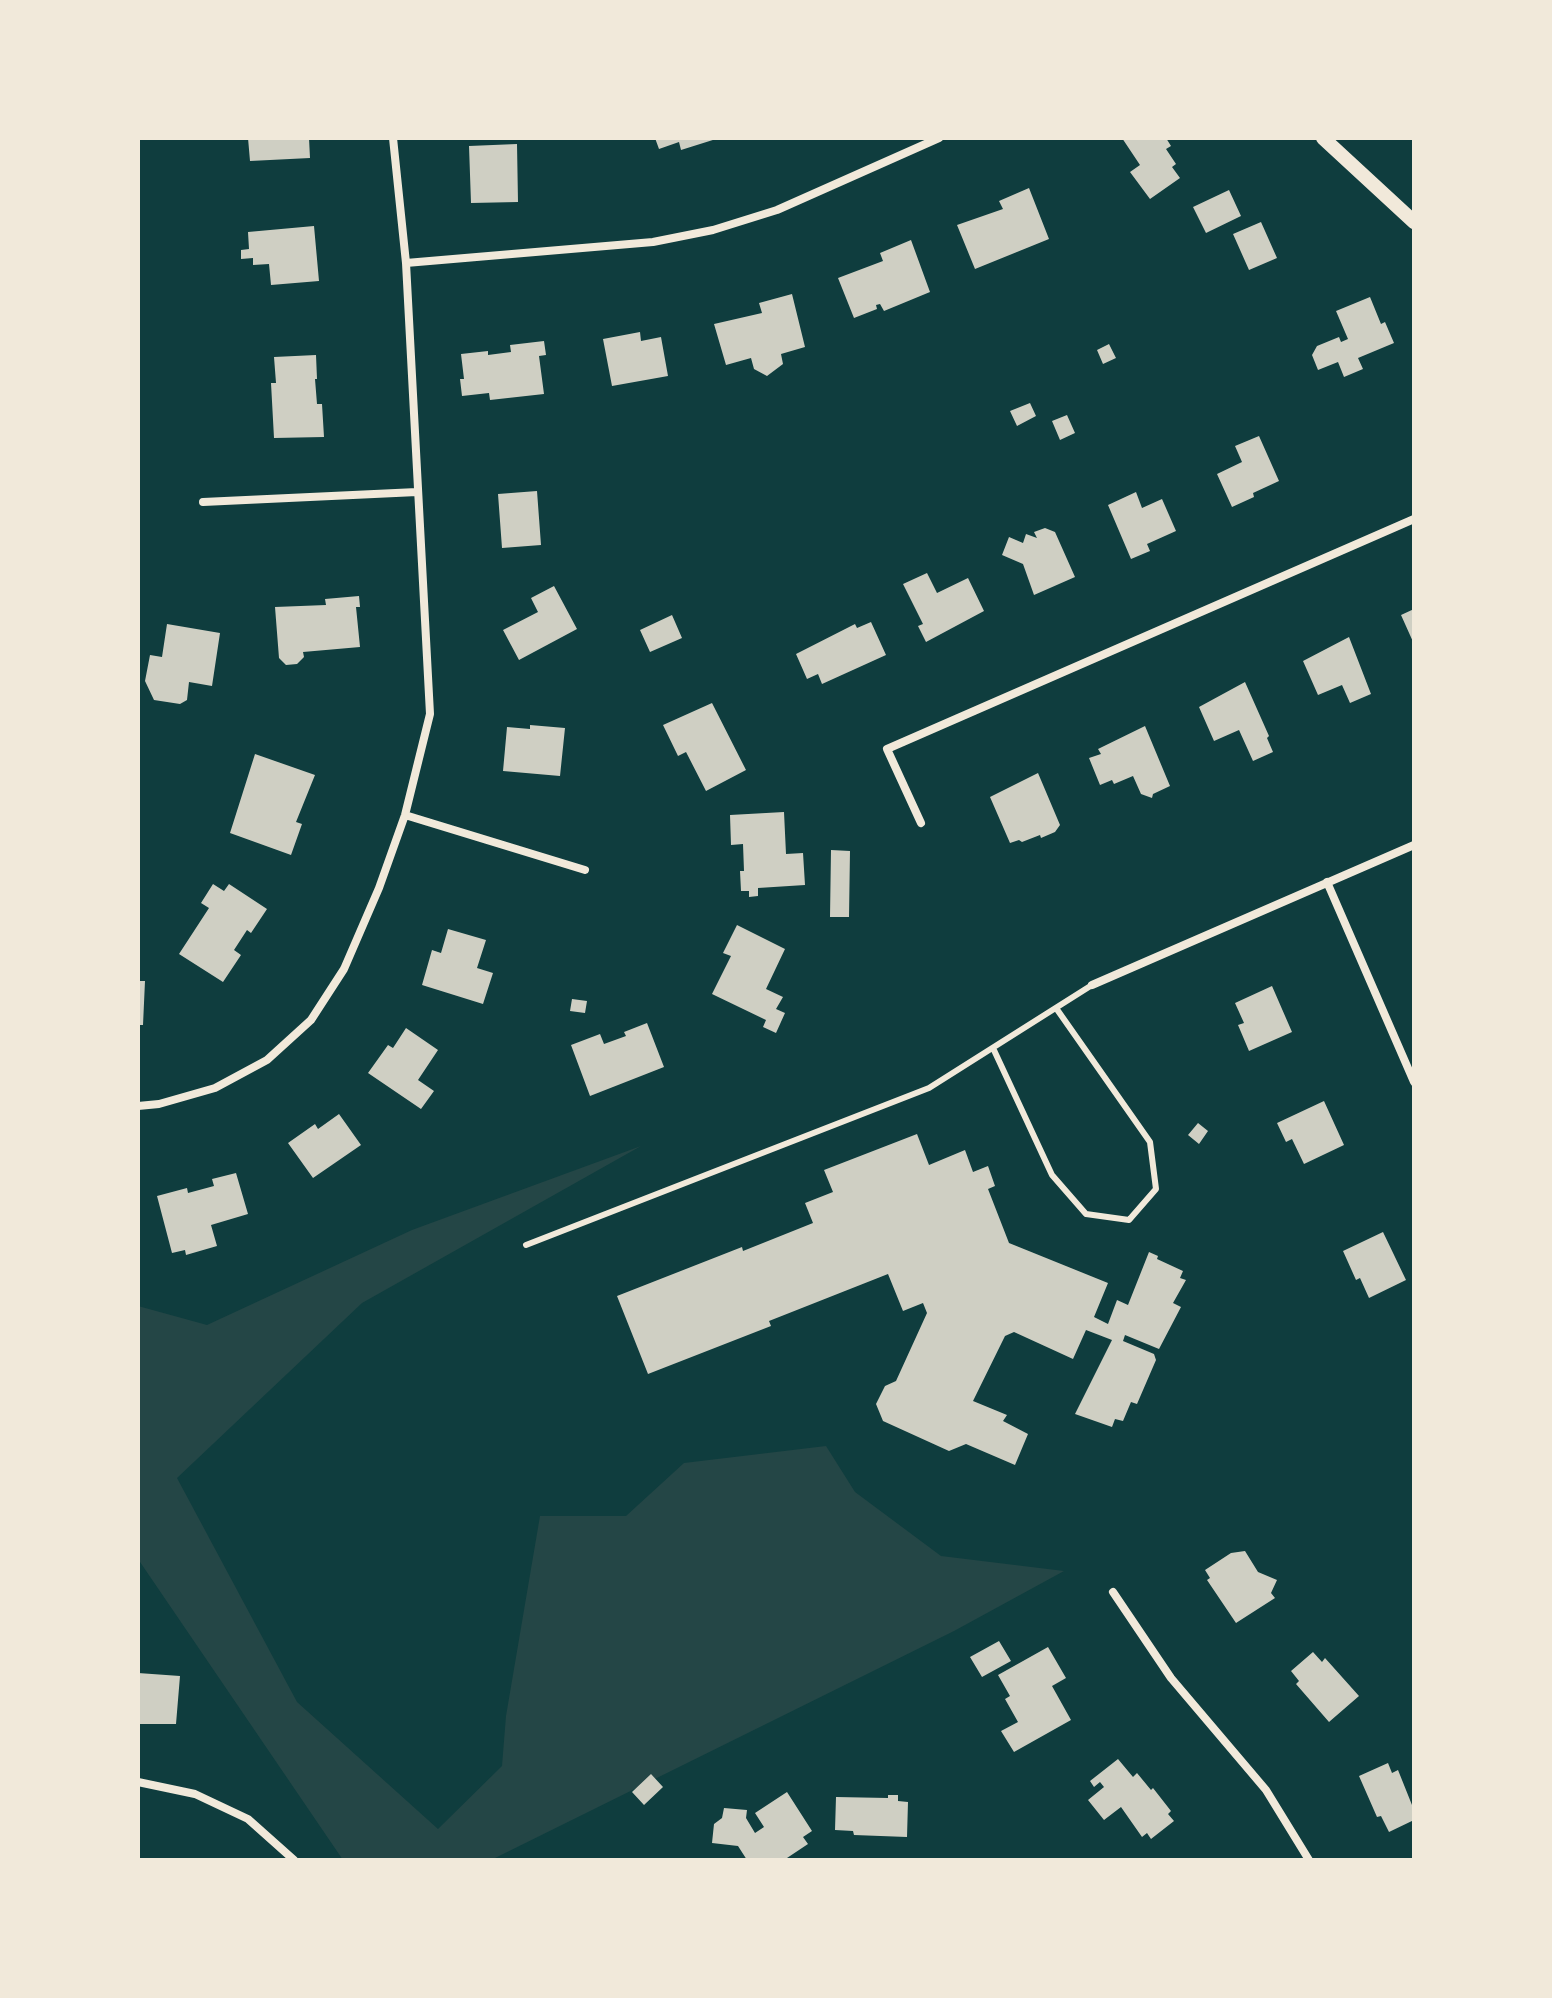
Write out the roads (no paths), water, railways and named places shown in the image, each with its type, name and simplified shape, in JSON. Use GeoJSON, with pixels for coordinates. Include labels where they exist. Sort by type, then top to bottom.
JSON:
{"type":"FeatureCollection","features":[{"type":"Feature","properties":{"kind":"street"},"geometry":{"type":"LineString","coordinates":[[138,1106],[159,1104],[215,1088],[267,1060],[311,1020],[344,969],[379,888],[405,815],[430,714],[406,263],[393,138]]}},
{"type":"Feature","properties":{"kind":"street"},"geometry":{"type":"LineString","coordinates":[[406,263],[653,242],[713,230],[777,210],[939,138]]}},
{"type":"Feature","properties":{"kind":"street"},"geometry":{"type":"LineString","coordinates":[[1323,138],[1414,222]]}},
{"type":"Feature","properties":{"kind":"street"},"geometry":{"type":"LineString","coordinates":[[203,502],[417,492]]}},
{"type":"Feature","properties":{"kind":"street"},"geometry":{"type":"LineString","coordinates":[[921,823],[887,749],[1414,519]]}},
{"type":"Feature","properties":{"kind":"street"},"geometry":{"type":"LineString","coordinates":[[405,815],[585,870]]}},
{"type":"Feature","properties":{"kind":"street"},"geometry":{"type":"LineString","coordinates":[[1092,985],[1414,845]]}},
{"type":"Feature","properties":{"kind":"street"},"geometry":{"type":"LineString","coordinates":[[1327,882],[1414,1082]]}},
{"type":"Feature","properties":{"kind":"street"},"geometry":{"type":"LineString","coordinates":[[1113,1592],[1171,1678],[1266,1790],[1309,1860]]}},
{"type":"Feature","properties":{"kind":"street"},"geometry":{"type":"LineString","coordinates":[[138,1782],[195,1794],[248,1819],[294,1860]]}},
{"type":"Feature","properties":{"kind":"lane"},"geometry":{"type":"LineString","coordinates":[[526,1245],[929,1088],[1092,985]]}},
{"type":"Feature","properties":{"kind":"lane"},"geometry":{"type":"LineString","coordinates":[[993,1048],[1052,1175],[1086,1214],[1129,1220],[1156,1189],[1150,1142],[1056,1008]]}}]}
